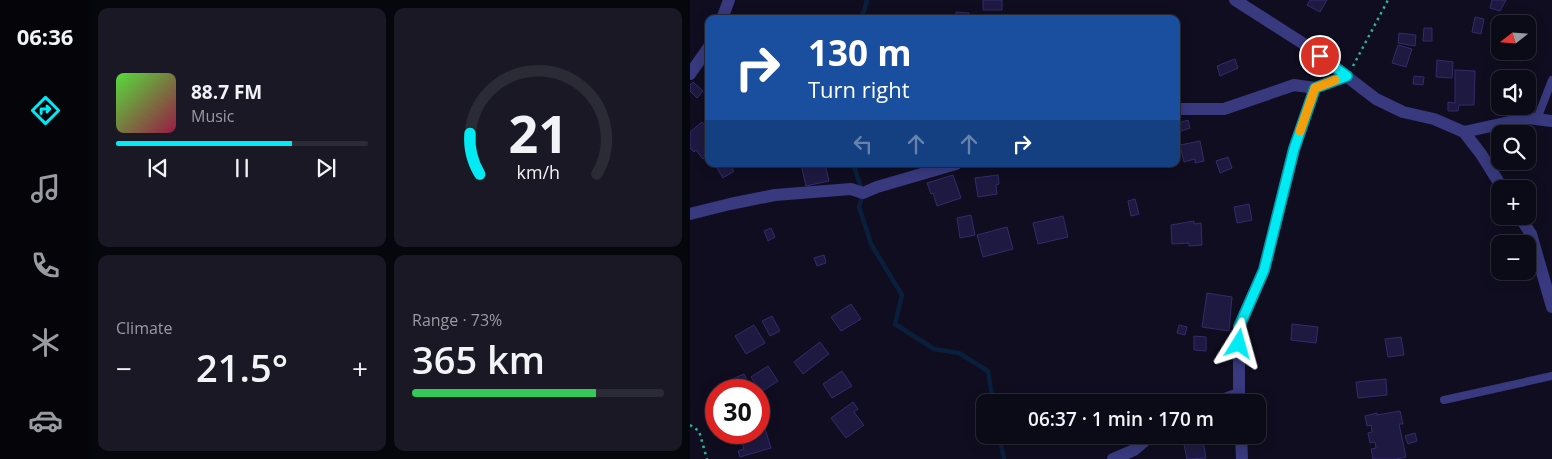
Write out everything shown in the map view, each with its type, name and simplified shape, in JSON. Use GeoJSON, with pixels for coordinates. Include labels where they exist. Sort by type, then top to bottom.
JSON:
{"type":"FeatureCollection","features":[{"type":"Feature","properties":{"kind":"street"},"geometry":{"type":"LineString","coordinates":[[723,15],[729,0]]}},
{"type":"Feature","properties":{"kind":"street"},"geometry":{"type":"LineString","coordinates":[[1235,0],[1307,46],[1376,99],[1403,112],[1434,119],[1464,132],[1497,180]]}},
{"type":"Feature","properties":{"kind":"street"},"geometry":{"type":"LineString","coordinates":[[690,74],[705,52]]}},
{"type":"Feature","properties":{"kind":"street"},"geometry":{"type":"LineString","coordinates":[[1180,110],[1224,109],[1294,84],[1315,88],[1347,76]]}},
{"type":"Feature","properties":{"kind":"street"},"geometry":{"type":"LineString","coordinates":[[1239,394],[1239,327],[1264,270],[1294,149],[1315,88]]}},
{"type":"Feature","properties":{"kind":"street"},"geometry":{"type":"LineString","coordinates":[[1464,132],[1528,118],[1552,121]]}},
{"type":"Feature","properties":{"kind":"street"},"geometry":{"type":"LineString","coordinates":[[690,214],[775,195],[851,189],[863,193],[877,187],[946,167]]}},
{"type":"Feature","properties":{"kind":"street"},"geometry":{"type":"LineString","coordinates":[[1525,225],[1531,234],[1552,307]]}},
{"type":"Feature","properties":{"kind":"street"},"geometry":{"type":"LineString","coordinates":[[1113,459],[1134,450],[1141,444]]}},
{"type":"Feature","properties":{"kind":"street"},"geometry":{"type":"LineString","coordinates":[[1241,444],[1242,459]]}},
{"type":"Feature","properties":{"kind":"lane"},"geometry":{"type":"LineString","coordinates":[[1537,119],[1552,80]]}},
{"type":"Feature","properties":{"kind":"lane"},"geometry":{"type":"LineString","coordinates":[[1444,400],[1552,376]]}},
{"type":"Feature","properties":{"kind":"path"},"geometry":{"type":"LineString","coordinates":[[1347,76],[1388,0]]}},
{"type":"Feature","properties":{"kind":"path"},"geometry":{"type":"LineString","coordinates":[[690,425],[699,431],[707,459]]}},
{"type":"Feature","properties":{"kind":"building"},"geometry":{"type":"Polygon","coordinates":[[[983,0],[1002,0],[1002,10],[983,10],[983,0]]]}},
{"type":"Feature","properties":{"kind":"building"},"geometry":{"type":"Polygon","coordinates":[[[1310,0],[1327,0],[1320,12],[1307,5],[1310,0]]]}},
{"type":"Feature","properties":{"kind":"building"},"geometry":{"type":"Polygon","coordinates":[[[1492,0],[1506,0],[1500,11],[1490,8],[1492,0]]]}},
{"type":"Feature","properties":{"kind":"building"},"geometry":{"type":"Polygon","coordinates":[[[956,12],[969,13],[969,15],[956,15],[956,12]]]}},
{"type":"Feature","properties":{"kind":"building"},"geometry":{"type":"Polygon","coordinates":[[[1475,17],[1484,19],[1481,34],[1472,32],[1475,17]]]}},
{"type":"Feature","properties":{"kind":"building"},"geometry":{"type":"Polygon","coordinates":[[[1424,28],[1432,28],[1432,41],[1423,41],[1424,28]]]}},
{"type":"Feature","properties":{"kind":"building"},"geometry":{"type":"Polygon","coordinates":[[[1399,33],[1416,35],[1415,46],[1398,43],[1399,33]]]}},
{"type":"Feature","properties":{"kind":"building"},"geometry":{"type":"Polygon","coordinates":[[[1398,45],[1412,49],[1406,67],[1392,63],[1398,45]]]}},
{"type":"Feature","properties":{"kind":"building"},"geometry":{"type":"Polygon","coordinates":[[[1235,59],[1238,68],[1220,76],[1217,66],[1235,59]]]}},
{"type":"Feature","properties":{"kind":"building"},"geometry":{"type":"Polygon","coordinates":[[[1437,60],[1453,62],[1452,78],[1436,77],[1437,60]]]}},
{"type":"Feature","properties":{"kind":"building"},"geometry":{"type":"Polygon","coordinates":[[[1455,70],[1475,71],[1474,105],[1459,105],[1458,111],[1448,111],[1448,102],[1455,103],[1455,70]]]}},
{"type":"Feature","properties":{"kind":"building"},"geometry":{"type":"Polygon","coordinates":[[[1414,76],[1424,77],[1423,85],[1413,84],[1414,76]]]}},
{"type":"Feature","properties":{"kind":"building"},"geometry":{"type":"Polygon","coordinates":[[[693,82],[703,91],[697,98],[690,91],[690,85],[693,82]]]}},
{"type":"Feature","properties":{"kind":"building"},"geometry":{"type":"Polygon","coordinates":[[[1188,120],[1190,128],[1180,132],[1180,123],[1188,120]]]}},
{"type":"Feature","properties":{"kind":"building"},"geometry":{"type":"Polygon","coordinates":[[[702,122],[705,125],[705,157],[703,159],[696,150],[694,152],[690,148],[690,132],[702,122]]]}},
{"type":"Feature","properties":{"kind":"building"},"geometry":{"type":"Polygon","coordinates":[[[1200,141],[1204,161],[1195,163],[1195,159],[1184,162],[1180,145],[1200,141]]]}},
{"type":"Feature","properties":{"kind":"building"},"geometry":{"type":"Polygon","coordinates":[[[1228,157],[1232,168],[1220,173],[1216,161],[1228,157]]]}},
{"type":"Feature","properties":{"kind":"building"},"geometry":{"type":"Polygon","coordinates":[[[716,167],[731,167],[734,171],[723,178],[716,167]]]}},
{"type":"Feature","properties":{"kind":"building"},"geometry":{"type":"Polygon","coordinates":[[[802,167],[826,167],[829,181],[806,186],[802,167]]]}},
{"type":"Feature","properties":{"kind":"building"},"geometry":{"type":"Polygon","coordinates":[[[953,175],[961,198],[937,206],[933,193],[931,194],[927,183],[953,175]]]}},
{"type":"Feature","properties":{"kind":"building"},"geometry":{"type":"Polygon","coordinates":[[[998,175],[997,194],[978,197],[975,178],[998,175]]]}},
{"type":"Feature","properties":{"kind":"building"},"geometry":{"type":"Polygon","coordinates":[[[1135,199],[1139,214],[1131,216],[1128,201],[1135,199]]]}},
{"type":"Feature","properties":{"kind":"building"},"geometry":{"type":"Polygon","coordinates":[[[1249,204],[1252,220],[1237,223],[1234,207],[1249,204]]]}},
{"type":"Feature","properties":{"kind":"building"},"geometry":{"type":"Polygon","coordinates":[[[971,215],[975,235],[960,238],[957,218],[971,215]]]}},
{"type":"Feature","properties":{"kind":"building"},"geometry":{"type":"Polygon","coordinates":[[[1063,216],[1068,237],[1038,244],[1033,223],[1063,216]]]}},
{"type":"Feature","properties":{"kind":"building"},"geometry":{"type":"Polygon","coordinates":[[[1194,221],[1194,224],[1201,223],[1202,245],[1189,246],[1189,243],[1172,244],[1171,225],[1194,221]]]}},
{"type":"Feature","properties":{"kind":"building"},"geometry":{"type":"Polygon","coordinates":[[[1007,227],[1013,249],[983,257],[977,235],[1007,227]]]}},
{"type":"Feature","properties":{"kind":"building"},"geometry":{"type":"Polygon","coordinates":[[[771,228],[775,237],[768,241],[764,231],[771,228]]]}},
{"type":"Feature","properties":{"kind":"building"},"geometry":{"type":"Polygon","coordinates":[[[824,255],[826,263],[817,266],[814,258],[824,255]]]}},
{"type":"Feature","properties":{"kind":"building"},"geometry":{"type":"Polygon","coordinates":[[[1207,293],[1232,297],[1229,331],[1202,327],[1207,293]]]}},
{"type":"Feature","properties":{"kind":"building"},"geometry":{"type":"Polygon","coordinates":[[[851,304],[861,319],[841,331],[831,317],[851,304]]]}},
{"type":"Feature","properties":{"kind":"building"},"geometry":{"type":"Polygon","coordinates":[[[772,316],[780,331],[770,336],[762,321],[772,316]]]}},
{"type":"Feature","properties":{"kind":"building"},"geometry":{"type":"Polygon","coordinates":[[[1292,324],[1318,327],[1316,343],[1291,340],[1292,324]]]}},
{"type":"Feature","properties":{"kind":"building"},"geometry":{"type":"Polygon","coordinates":[[[754,325],[765,343],[746,354],[735,336],[754,325]]]}},
{"type":"Feature","properties":{"kind":"building"},"geometry":{"type":"Polygon","coordinates":[[[1179,325],[1187,327],[1185,335],[1177,333],[1179,325]]]}},
{"type":"Feature","properties":{"kind":"building"},"geometry":{"type":"Polygon","coordinates":[[[1194,336],[1206,337],[1206,351],[1194,350],[1194,336]]]}},
{"type":"Feature","properties":{"kind":"building"},"geometry":{"type":"Polygon","coordinates":[[[1401,337],[1404,355],[1388,357],[1385,339],[1401,337]]]}},
{"type":"Feature","properties":{"kind":"building"},"geometry":{"type":"Polygon","coordinates":[[[820,342],[829,354],[803,374],[794,362],[820,342]]]}},
{"type":"Feature","properties":{"kind":"building"},"geometry":{"type":"Polygon","coordinates":[[[768,366],[778,381],[770,386],[770,379],[752,379],[751,377],[768,366]]]}},
{"type":"Feature","properties":{"kind":"building"},"geometry":{"type":"Polygon","coordinates":[[[842,371],[852,386],[832,398],[823,384],[842,371]]]}},
{"type":"Feature","properties":{"kind":"building"},"geometry":{"type":"Polygon","coordinates":[[[744,374],[746,379],[732,379],[744,374]]]}},
{"type":"Feature","properties":{"kind":"building"},"geometry":{"type":"Polygon","coordinates":[[[1386,379],[1387,395],[1358,398],[1356,382],[1386,379]]]}},
{"type":"Feature","properties":{"kind":"building"},"geometry":{"type":"Polygon","coordinates":[[[853,402],[858,409],[854,412],[864,425],[846,438],[831,418],[853,402]]]}},
{"type":"Feature","properties":{"kind":"building"},"geometry":{"type":"Polygon","coordinates":[[[1400,411],[1403,424],[1399,424],[1406,457],[1373,459],[1371,449],[1376,448],[1375,442],[1370,443],[1368,433],[1372,432],[1371,425],[1367,426],[1365,416],[1400,411]]]}},
{"type":"Feature","properties":{"kind":"building"},"geometry":{"type":"Polygon","coordinates":[[[1415,433],[1417,441],[1408,444],[1405,436],[1415,433]]]}},
{"type":"Feature","properties":{"kind":"building"},"geometry":{"type":"Polygon","coordinates":[[[743,444],[770,444],[771,448],[740,457],[738,451],[744,449],[743,444]]]}},
{"type":"Feature","properties":{"kind":"building"},"geometry":{"type":"Polygon","coordinates":[[[1184,444],[1204,444],[1206,458],[1187,459],[1184,444]]]}},
{"type":"Feature","properties":{"kind":"waterway"},"geometry":{"type":"LineString","coordinates":[[862,15],[866,0]]}},
{"type":"Feature","properties":{"kind":"waterway"},"geometry":{"type":"LineString","coordinates":[[854,167],[863,193],[859,207],[871,244],[902,295],[895,324],[934,349],[959,353],[988,371],[992,394]]}},
{"type":"Feature","properties":{"kind":"waterway"},"geometry":{"type":"LineString","coordinates":[[1001,444],[1004,459]]}},
{"type":"Feature","properties":{"kind":"slow traffic"},"geometry":{"type":"LineString","coordinates":[[1300,131],[1315,88],[1335,80]]}},
{"type":"Feature","properties":{"kind":"route"},"geometry":{"type":"LineString","coordinates":[[1239,344],[1239,327],[1264,270],[1294,149],[1315,88],[1347,76],[1320,56]]}}]}
